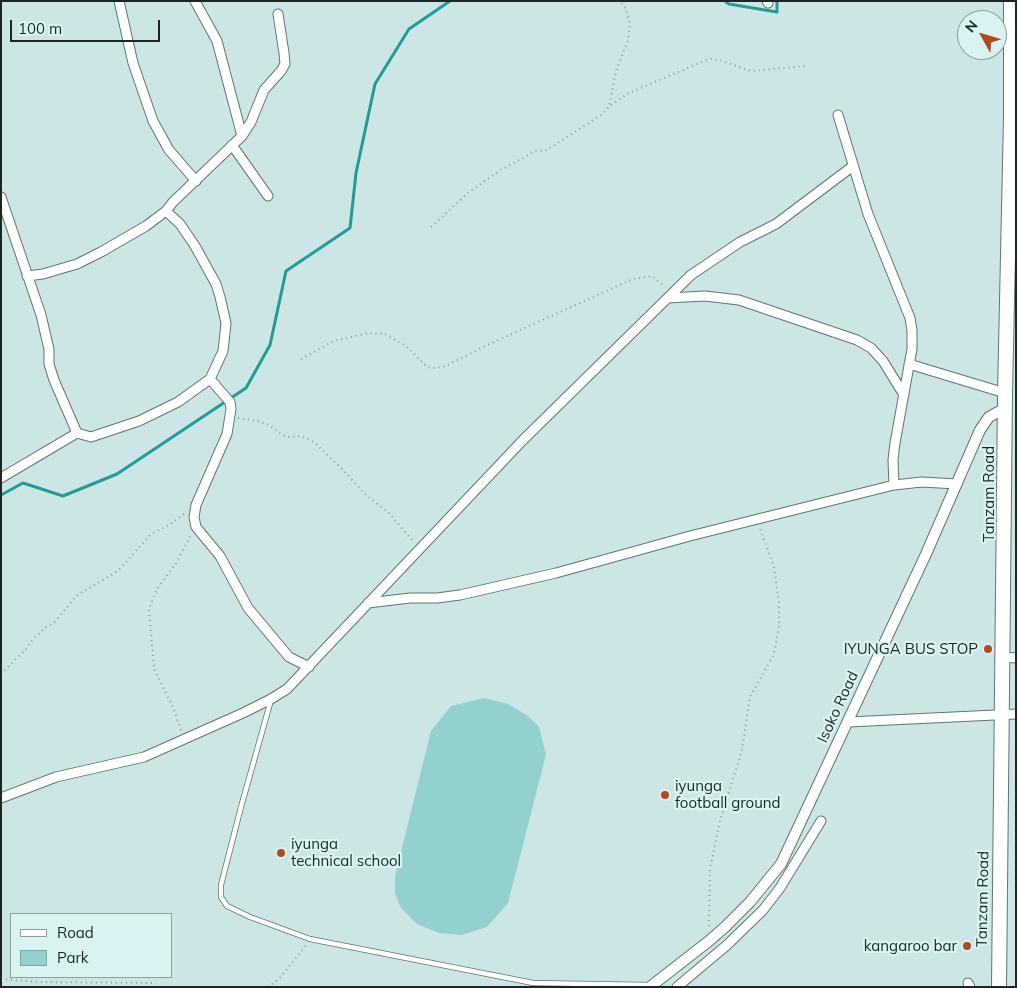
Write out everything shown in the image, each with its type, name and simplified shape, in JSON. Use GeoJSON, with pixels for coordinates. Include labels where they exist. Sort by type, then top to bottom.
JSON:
{"type":"FeatureCollection","features":[{"type":"Feature","properties":{"kind":"highway","name":"Tanzam Road"},"geometry":{"type":"LineString","coordinates":[[999,987],[1009,714],[1005,393],[1014,118],[1011,1]]}},
{"type":"Feature","properties":{"kind":"street"},"geometry":{"type":"LineString","coordinates":[[119,1],[133,63],[153,122],[169,150],[196,181]]}},
{"type":"Feature","properties":{"kind":"street"},"geometry":{"type":"LineString","coordinates":[[195,1],[217,41],[242,136]]}},
{"type":"Feature","properties":{"kind":"street"},"geometry":{"type":"LineString","coordinates":[[27,276],[58,271],[90,258],[146,226],[166,211],[242,136],[251,122],[264,90],[285,64],[278,14]]}},
{"type":"Feature","properties":{"kind":"street"},"geometry":{"type":"LineString","coordinates":[[838,115],[868,214],[910,318],[912,349],[894,451],[894,485]]}},
{"type":"Feature","properties":{"kind":"street"},"geometry":{"type":"LineString","coordinates":[[232,145],[268,196]]}},
{"type":"Feature","properties":{"kind":"street"},"geometry":{"type":"LineString","coordinates":[[1,798],[56,776],[144,757],[271,699],[287,689],[523,440],[699,268],[740,242],[776,224],[853,166]]}},
{"type":"Feature","properties":{"kind":"street"},"geometry":{"type":"LineString","coordinates":[[1,197],[43,324],[49,349],[49,364],[54,380],[77,433]]}},
{"type":"Feature","properties":{"kind":"street"},"geometry":{"type":"LineString","coordinates":[[1,478],[77,433],[90,437],[139,421],[178,402],[210,379],[223,351],[226,323],[220,297],[210,272],[194,246],[180,224],[166,211]]}},
{"type":"Feature","properties":{"kind":"street"},"geometry":{"type":"LineString","coordinates":[[670,296],[705,296],[739,300],[857,340],[871,348],[884,361],[904,395]]}},
{"type":"Feature","properties":{"kind":"street"},"geometry":{"type":"LineString","coordinates":[[909,364],[1005,393]]}},
{"type":"Feature","properties":{"kind":"street"},"geometry":{"type":"LineString","coordinates":[[210,379],[230,402],[230,418],[222,446],[196,505],[194,517],[196,527],[220,556],[248,608],[289,657],[309,667]]}},
{"type":"Feature","properties":{"kind":"street","name":"Isoko Road"},"geometry":{"type":"LineString","coordinates":[[651,986],[709,942],[750,902],[781,864],[958,484],[980,430],[989,417],[1005,408]]}},
{"type":"Feature","properties":{"kind":"street"},"geometry":{"type":"LineString","coordinates":[[368,603],[460,595],[556,573],[757,519],[894,485],[922,482],[958,484]]}},
{"type":"Feature","properties":{"kind":"street"},"geometry":{"type":"LineString","coordinates":[[848,722],[1009,714]]}},
{"type":"Feature","properties":{"kind":"street"},"geometry":{"type":"LineString","coordinates":[[677,987],[727,945],[767,906],[795,865],[820,821]]}},
{"type":"Feature","properties":{"kind":"lane"},"geometry":{"type":"LineString","coordinates":[[271,699],[221,885],[221,897],[227,906],[250,917],[310,939],[533,983],[568,986],[651,986]]}},
{"type":"Feature","properties":{"kind":"path"},"geometry":{"type":"LineString","coordinates":[[609,107],[616,71],[628,40],[630,25],[626,9],[620,1]]}},
{"type":"Feature","properties":{"kind":"path"},"geometry":{"type":"LineString","coordinates":[[431,227],[477,187],[535,151],[547,150],[601,115],[629,93],[704,60],[722,61],[751,70],[806,66]]}},
{"type":"Feature","properties":{"kind":"path"},"geometry":{"type":"LineString","coordinates":[[301,359],[334,341],[368,333],[385,334],[406,346],[427,367],[435,368],[446,366],[483,347],[633,279],[652,276],[670,296]]}},
{"type":"Feature","properties":{"kind":"path"},"geometry":{"type":"LineString","coordinates":[[230,418],[248,418],[269,425],[282,436],[302,436],[310,440],[343,470],[366,495],[389,513],[420,549]]}},
{"type":"Feature","properties":{"kind":"path"},"geometry":{"type":"LineString","coordinates":[[1,674],[33,639],[54,622],[76,596],[118,571],[151,534],[169,525],[196,505]]}},
{"type":"Feature","properties":{"kind":"path"},"geometry":{"type":"LineString","coordinates":[[709,942],[710,869],[720,821],[742,750],[750,697],[774,654],[779,626],[779,603],[774,567],[757,519]]}},
{"type":"Feature","properties":{"kind":"path"},"geometry":{"type":"LineString","coordinates":[[184,740],[173,707],[154,668],[149,609],[157,589],[176,563],[196,527]]}},
{"type":"Feature","properties":{"kind":"path"},"geometry":{"type":"LineString","coordinates":[[268,987],[279,979],[295,961],[310,939]]}},
{"type":"Feature","properties":{"kind":"path"},"geometry":{"type":"LineString","coordinates":[[1,979],[38,982],[156,983]]}},
{"type":"Feature","properties":{"kind":"green space"},"geometry":{"type":"Polygon","coordinates":[[[484,698],[508,704],[528,716],[539,727],[546,755],[508,903],[487,927],[462,935],[439,933],[417,924],[401,908],[395,894],[395,876],[431,731],[451,706],[484,698]]]}},
{"type":"Feature","properties":{"kind":"waterway"},"geometry":{"type":"LineString","coordinates":[[1,495],[23,483],[63,496],[117,474],[246,388],[270,345],[286,271],[350,228],[356,173],[375,84],[409,29],[450,1]]}},
{"type":"Feature","properties":{"kind":"waterway"},"geometry":{"type":"LineString","coordinates":[[725,1],[729,4],[777,12],[777,1]]}},
{"type":"Feature","properties":{"kind":"place","name":"IYUNGA BUS STOP"},"geometry":{"type":"Point","coordinates":[988,649]}},
{"type":"Feature","properties":{"kind":"place","name":"iyunga football ground"},"geometry":{"type":"Point","coordinates":[665,795]}},
{"type":"Feature","properties":{"kind":"place","name":"iyunga technical school"},"geometry":{"type":"Point","coordinates":[281,853]}},
{"type":"Feature","properties":{"kind":"place","name":"kangaroo bar"},"geometry":{"type":"Point","coordinates":[967,946]}}]}
